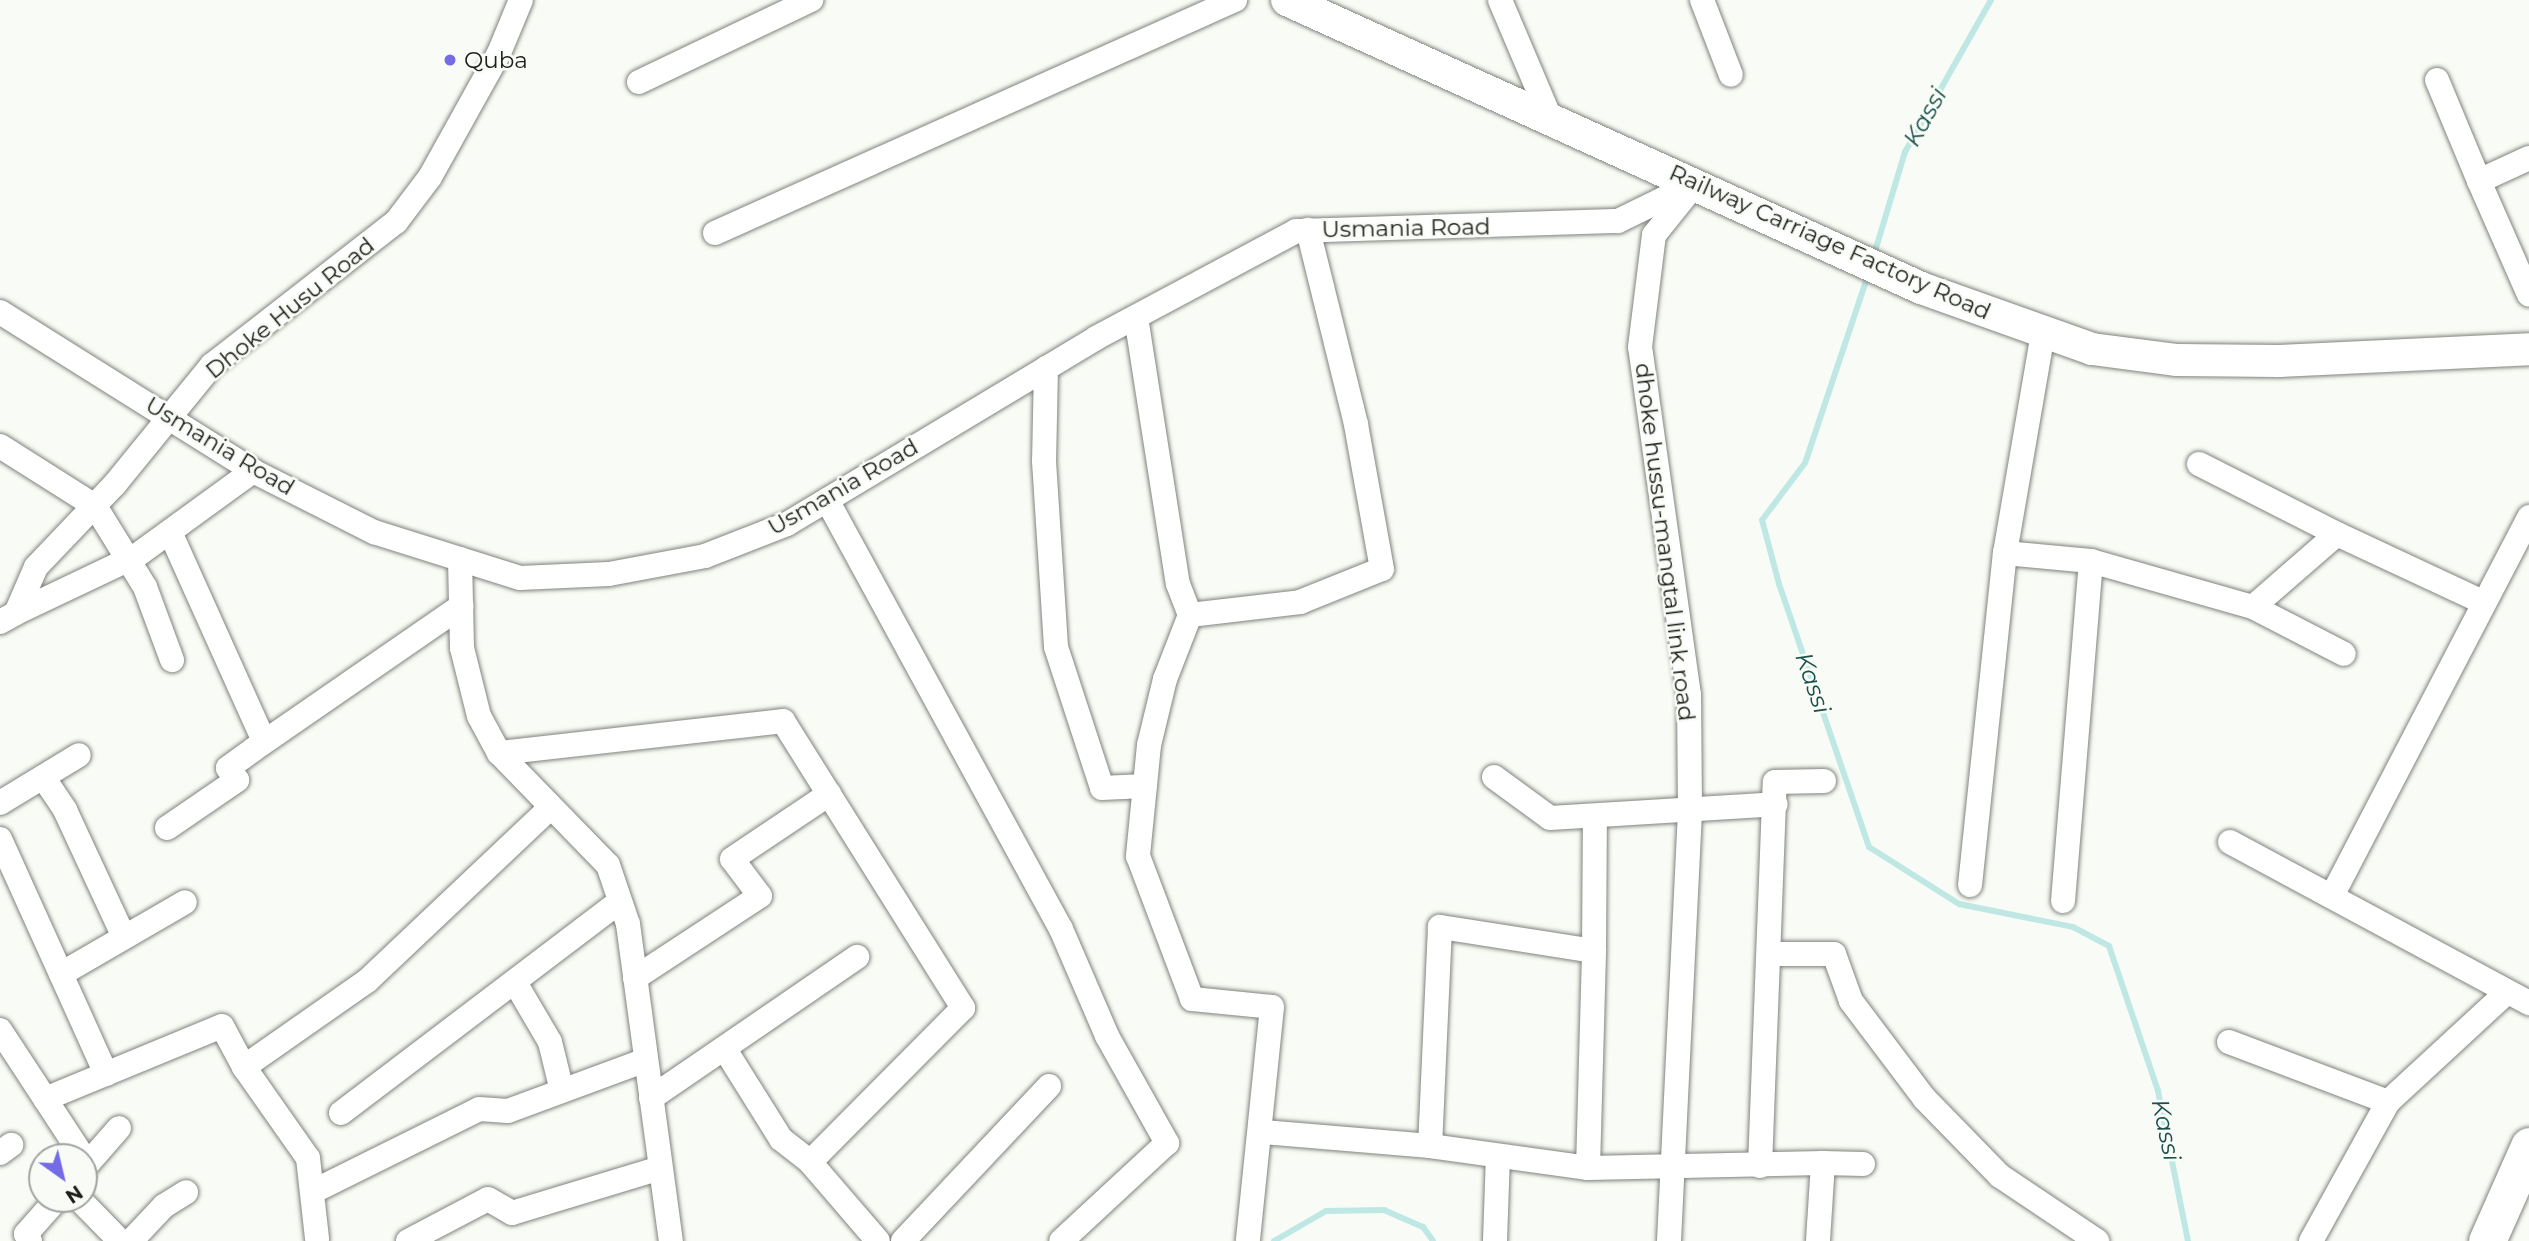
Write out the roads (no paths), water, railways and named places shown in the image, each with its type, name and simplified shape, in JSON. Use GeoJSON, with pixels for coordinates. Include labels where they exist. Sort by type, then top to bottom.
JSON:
{"type":"FeatureCollection","features":[{"type":"Feature","properties":{"kind":"highway"},"geometry":{"type":"LineString","coordinates":[[2487,1241],[2529,1146]]}},
{"type":"Feature","properties":{"kind":"main road","name":"Railway Carriage Factory Road"},"geometry":{"type":"LineString","coordinates":[[1287,0],[1696,183],[1920,288],[2043,334],[2092,349],[2177,360],[2396,358],[2529,349]]}},
{"type":"Feature","properties":{"kind":"street","name":"Dhoke Husu Road"},"geometry":{"type":"LineString","coordinates":[[8,617],[36,567],[95,506],[212,365],[396,222],[437,166],[499,53],[521,0]]}},
{"type":"Feature","properties":{"kind":"street"},"geometry":{"type":"LineString","coordinates":[[639,82],[811,0]]}},
{"type":"Feature","properties":{"kind":"street"},"geometry":{"type":"LineString","coordinates":[[715,233],[1235,0]]}},
{"type":"Feature","properties":{"kind":"street"},"geometry":{"type":"LineString","coordinates":[[1500,0],[1550,118]]}},
{"type":"Feature","properties":{"kind":"street"},"geometry":{"type":"LineString","coordinates":[[1702,0],[1731,75]]}},
{"type":"Feature","properties":{"kind":"street"},"geometry":{"type":"LineString","coordinates":[[2437,80],[2529,295]]}},
{"type":"Feature","properties":{"kind":"street"},"geometry":{"type":"LineString","coordinates":[[2479,181],[2529,158]]}},
{"type":"Feature","properties":{"kind":"street","name":"Usmania Road"},"geometry":{"type":"LineString","coordinates":[[0,313],[171,416],[253,471],[374,532],[520,578],[609,575],[705,556],[787,524],[1046,368],[1296,231],[1618,220],[1696,183]]}},
{"type":"Feature","properties":{"kind":"street","name":"dhoke hussu-mangtal link road"},"geometry":{"type":"LineString","coordinates":[[1669,1241],[1690,809],[1689,695],[1640,347],[1654,235],[1696,183]]}},
{"type":"Feature","properties":{"kind":"street"},"geometry":{"type":"LineString","coordinates":[[1190,615],[1300,602],[1382,569],[1356,424],[1308,230]]}},
{"type":"Feature","properties":{"kind":"street"},"geometry":{"type":"LineString","coordinates":[[1136,317],[1178,584],[1190,615],[1165,679],[1145,786],[1138,856],[1192,999],[1272,1007],[1263,1132],[1251,1232]]}},
{"type":"Feature","properties":{"kind":"street"},"geometry":{"type":"LineString","coordinates":[[1970,885],[2006,553],[2043,334]]}},
{"type":"Feature","properties":{"kind":"street"},"geometry":{"type":"LineString","coordinates":[[1046,368],[1044,461],[1056,647],[1102,788],[1145,786]]}},
{"type":"Feature","properties":{"kind":"street"},"geometry":{"type":"LineString","coordinates":[[0,446],[95,506],[145,587],[172,660]]}},
{"type":"Feature","properties":{"kind":"street"},"geometry":{"type":"LineString","coordinates":[[2199,464],[2337,534],[2483,601]]}},
{"type":"Feature","properties":{"kind":"street"},"geometry":{"type":"LineString","coordinates":[[8,617],[128,560],[253,471]]}},
{"type":"Feature","properties":{"kind":"street"},"geometry":{"type":"LineString","coordinates":[[827,500],[1061,929],[1107,1036],[1167,1143],[1061,1241]]}},
{"type":"Feature","properties":{"kind":"street"},"geometry":{"type":"LineString","coordinates":[[2333,894],[2529,517]]}},
{"type":"Feature","properties":{"kind":"street"},"geometry":{"type":"LineString","coordinates":[[170,532],[264,741]]}},
{"type":"Feature","properties":{"kind":"street"},"geometry":{"type":"LineString","coordinates":[[2253,607],[2337,534]]}},
{"type":"Feature","properties":{"kind":"street"},"geometry":{"type":"LineString","coordinates":[[2006,553],[2091,561],[2253,607],[2344,654]]}},
{"type":"Feature","properties":{"kind":"street"},"geometry":{"type":"LineString","coordinates":[[460,559],[462,648],[479,716],[499,753],[608,866],[620,901],[635,978],[671,1241]]}},
{"type":"Feature","properties":{"kind":"street"},"geometry":{"type":"LineString","coordinates":[[2063,901],[2091,561]]}},
{"type":"Feature","properties":{"kind":"street"},"geometry":{"type":"LineString","coordinates":[[167,828],[237,780],[228,768],[461,606]]}},
{"type":"Feature","properties":{"kind":"street"},"geometry":{"type":"LineString","coordinates":[[499,753],[783,722],[963,1008],[810,1162]]}},
{"type":"Feature","properties":{"kind":"street"},"geometry":{"type":"LineString","coordinates":[[0,803],[79,755]]}},
{"type":"Feature","properties":{"kind":"street"},"geometry":{"type":"LineString","coordinates":[[1494,776],[1550,818],[1776,804]]}},
{"type":"Feature","properties":{"kind":"street"},"geometry":{"type":"LineString","coordinates":[[43,777],[65,810],[124,937]]}},
{"type":"Feature","properties":{"kind":"street"},"geometry":{"type":"LineString","coordinates":[[1760,1166],[1775,782],[1824,781]]}},
{"type":"Feature","properties":{"kind":"street"},"geometry":{"type":"LineString","coordinates":[[635,978],[760,896],[732,859],[829,794]]}},
{"type":"Feature","properties":{"kind":"street"},"geometry":{"type":"LineString","coordinates":[[244,1068],[367,981],[550,808]]}},
{"type":"Feature","properties":{"kind":"street"},"geometry":{"type":"LineString","coordinates":[[1588,1168],[1595,816]]}},
{"type":"Feature","properties":{"kind":"street"},"geometry":{"type":"LineString","coordinates":[[0,839],[106,1074]]}},
{"type":"Feature","properties":{"kind":"street"},"geometry":{"type":"LineString","coordinates":[[2230,842],[2333,894],[2518,998],[2388,1102],[2311,1241]]}},
{"type":"Feature","properties":{"kind":"street"},"geometry":{"type":"LineString","coordinates":[[341,1112],[516,984],[620,901]]}},
{"type":"Feature","properties":{"kind":"street"},"geometry":{"type":"LineString","coordinates":[[61,974],[185,902]]}},
{"type":"Feature","properties":{"kind":"street"},"geometry":{"type":"LineString","coordinates":[[1430,1146],[1440,927],[1594,951]]}},
{"type":"Feature","properties":{"kind":"street"},"geometry":{"type":"LineString","coordinates":[[1769,954],[1834,954],[1851,1001],[1924,1098],[2000,1176],[2097,1241]]}},
{"type":"Feature","properties":{"kind":"street"},"geometry":{"type":"LineString","coordinates":[[651,1098],[726,1051],[857,957]]}},
{"type":"Feature","properties":{"kind":"street"},"geometry":{"type":"LineString","coordinates":[[516,984],[550,1042],[562,1091]]}},
{"type":"Feature","properties":{"kind":"street"},"geometry":{"type":"LineString","coordinates":[[45,1099],[222,1026],[244,1068],[308,1158],[314,1191],[317,1238]]}},
{"type":"Feature","properties":{"kind":"street"},"geometry":{"type":"LineString","coordinates":[[0,1030],[73,1143]]}},
{"type":"Feature","properties":{"kind":"street"},"geometry":{"type":"LineString","coordinates":[[2229,1042],[2388,1102]]}},
{"type":"Feature","properties":{"kind":"street"},"geometry":{"type":"LineString","coordinates":[[726,1051],[781,1139],[810,1162],[878,1241]]}},
{"type":"Feature","properties":{"kind":"street"},"geometry":{"type":"LineString","coordinates":[[314,1191],[479,1108],[508,1111],[646,1060]]}},
{"type":"Feature","properties":{"kind":"street"},"geometry":{"type":"LineString","coordinates":[[903,1241],[1049,1086]]}},
{"type":"Feature","properties":{"kind":"street"},"geometry":{"type":"LineString","coordinates":[[98,1149],[119,1128]]}},
{"type":"Feature","properties":{"kind":"street"},"geometry":{"type":"LineString","coordinates":[[1263,1132],[1430,1146],[1588,1168],[1673,1169],[1863,1164]]}},
{"type":"Feature","properties":{"kind":"street"},"geometry":{"type":"LineString","coordinates":[[1495,1241],[1498,1157]]}},
{"type":"Feature","properties":{"kind":"street"},"geometry":{"type":"LineString","coordinates":[[1818,1241],[1823,1163]]}},
{"type":"Feature","properties":{"kind":"street"},"geometry":{"type":"LineString","coordinates":[[408,1241],[488,1199],[512,1213],[660,1168]]}},
{"type":"Feature","properties":{"kind":"street"},"geometry":{"type":"LineString","coordinates":[[131,1241],[164,1206],[186,1192]]}},
{"type":"Feature","properties":{"kind":"street"},"geometry":{"type":"LineString","coordinates":[[28,1238],[47,1213]]}},
{"type":"Feature","properties":{"kind":"street"},"geometry":{"type":"LineString","coordinates":[[93,1213],[120,1241]]}},
{"type":"Feature","properties":{"kind":"waterway","name":"Kassi"},"geometry":{"type":"LineString","coordinates":[[1873,258],[1905,152],[1991,0]]}},
{"type":"Feature","properties":{"kind":"waterway","name":"Kassi"},"geometry":{"type":"LineString","coordinates":[[1868,275],[1805,463],[1762,520],[1779,584],[1869,847],[1959,904],[2073,927],[2109,946],[2158,1091],[2188,1241]]}},
{"type":"Feature","properties":{"kind":"waterway","name":"Kassi"},"geometry":{"type":"LineString","coordinates":[[1274,1241],[1326,1211],[1384,1210],[1423,1227],[1433,1241]]}},
{"type":"Feature","properties":{"kind":"place","name":"Quba"},"geometry":{"type":"Point","coordinates":[450,60]}}]}
